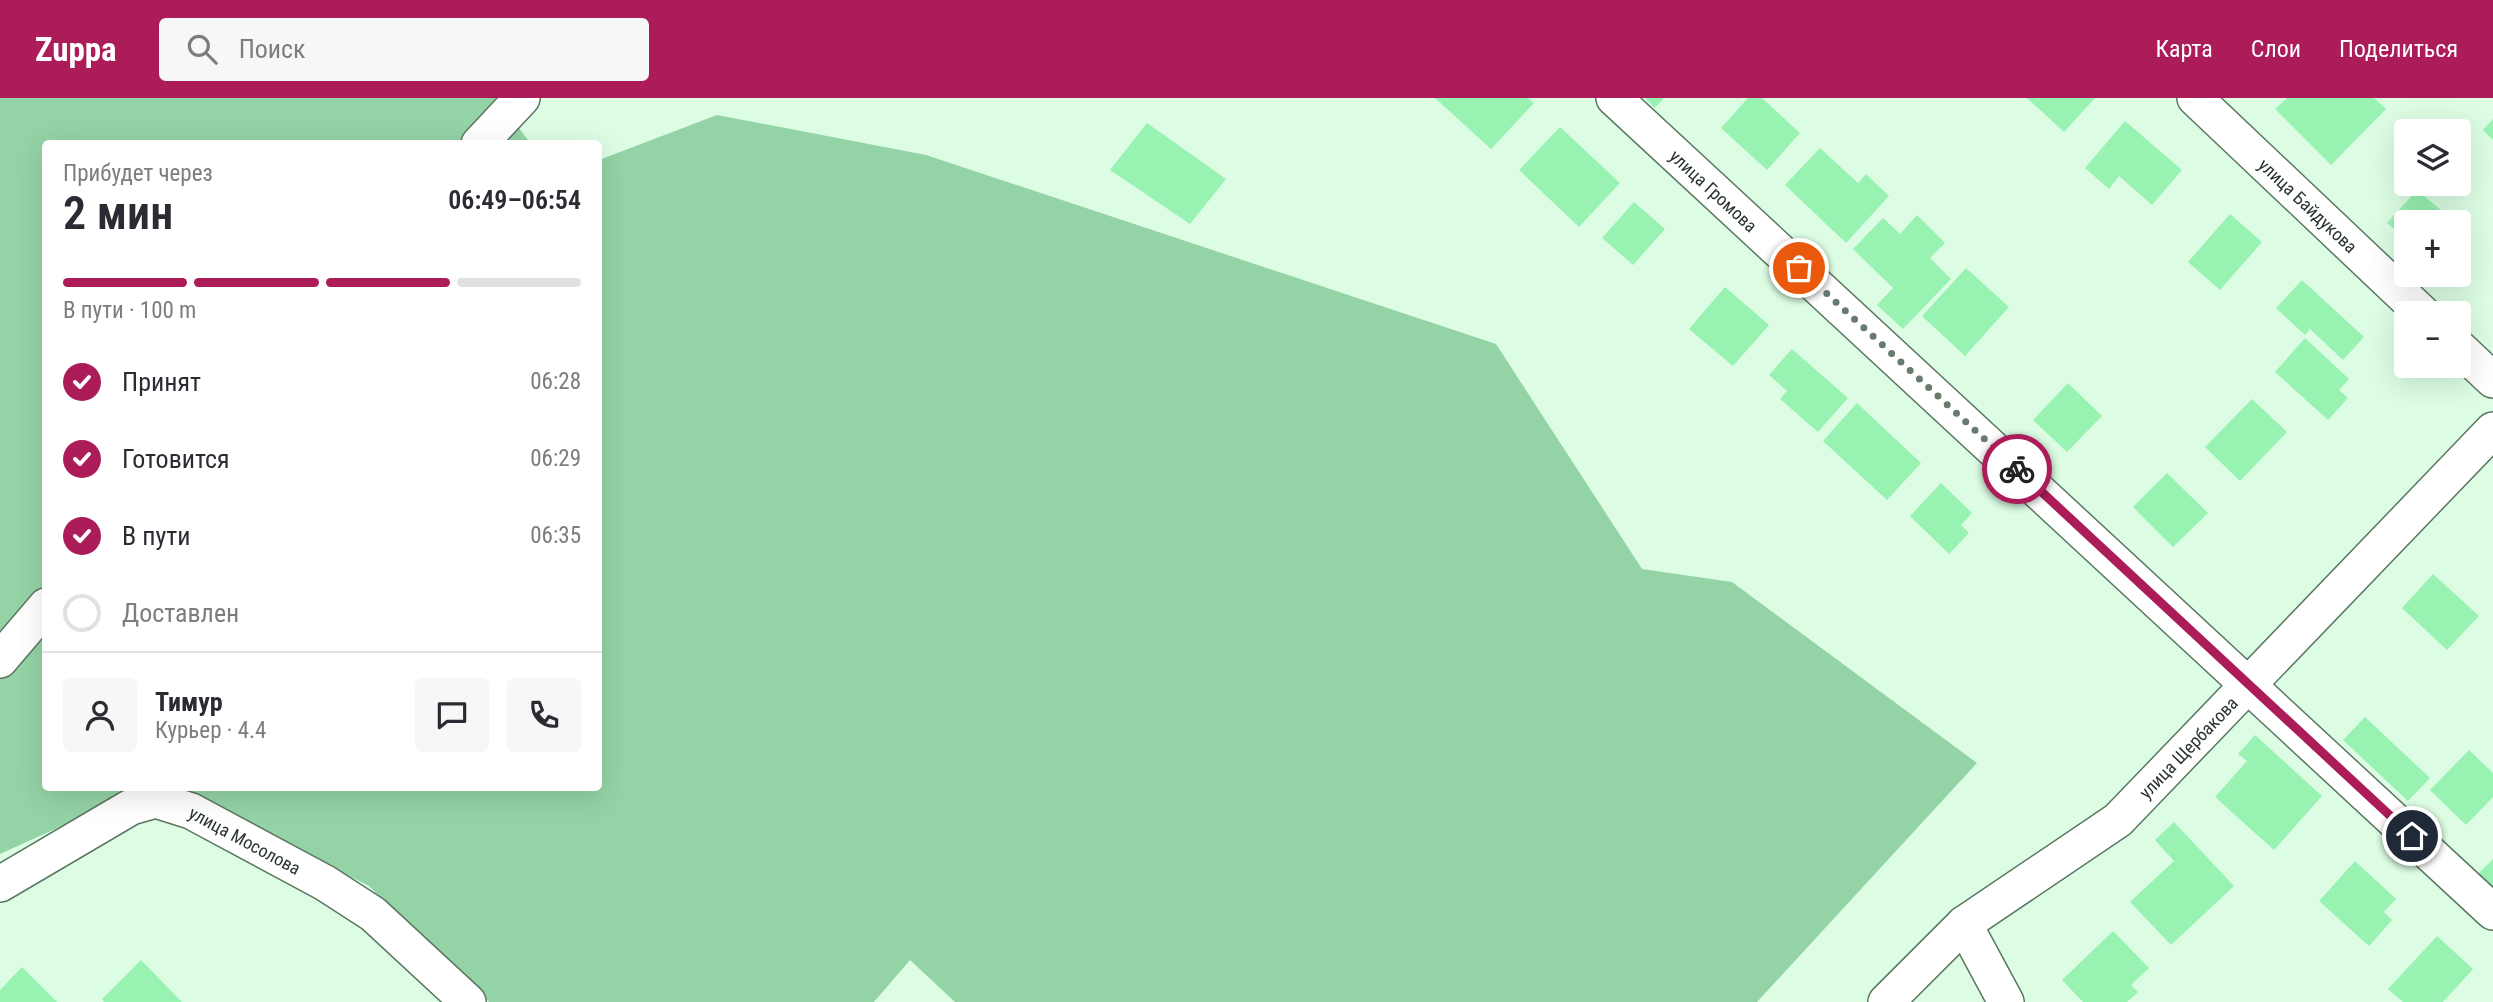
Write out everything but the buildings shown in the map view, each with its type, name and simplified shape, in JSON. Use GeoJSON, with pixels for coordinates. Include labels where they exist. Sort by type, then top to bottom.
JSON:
{"type":"FeatureCollection","features":[{"type":"Feature","properties":{"kind":"street"},"geometry":{"type":"LineString","coordinates":[[483,140],[522,98]]}},
{"type":"Feature","properties":{"kind":"street","name":"улица Громова"},"geometry":{"type":"LineString","coordinates":[[1615,98],[2493,912]]}},
{"type":"Feature","properties":{"kind":"street","name":"улица Байдукова"},"geometry":{"type":"LineString","coordinates":[[2195,98],[2409,301]]}},
{"type":"Feature","properties":{"kind":"street"},"geometry":{"type":"LineString","coordinates":[[2471,359],[2493,380]]}},
{"type":"Feature","properties":{"kind":"street","name":"улица Щербакова"},"geometry":{"type":"LineString","coordinates":[[1886,1002],[1964,923],[2118,820],[2493,430]]}},
{"type":"Feature","properties":{"kind":"street"},"geometry":{"type":"LineString","coordinates":[[0,660],[42,611]]}},
{"type":"Feature","properties":{"kind":"street","name":"улица Мосолова"},"geometry":{"type":"LineString","coordinates":[[0,884],[131,807],[156,800],[191,811],[325,883],[373,915],[468,1002]]}},
{"type":"Feature","properties":{"kind":"street"},"geometry":{"type":"LineString","coordinates":[[1964,923],[2006,1002]]}},
{"type":"Feature","properties":{"kind":"green space"},"geometry":{"type":"Polygon","coordinates":[[[0,98],[497,98],[528,140],[42,140],[42,791],[139,791],[0,854],[0,98]]]}},
{"type":"Feature","properties":{"kind":"green space"},"geometry":{"type":"Polygon","coordinates":[[[717,115],[926,155],[1496,344],[1642,569],[1732,582],[1977,763],[1757,1002],[955,1002],[910,960],[874,1002],[489,1002],[369,886],[180,791],[602,791],[602,159],[717,115]]]}},
{"type":"Feature","properties":{"kind":"way so far"},"geometry":{"type":"LineString","coordinates":[[1799,268],[2017,469]]}},
{"type":"Feature","properties":{"kind":"route"},"geometry":{"type":"LineString","coordinates":[[2017,469],[2412,836]]}}]}
